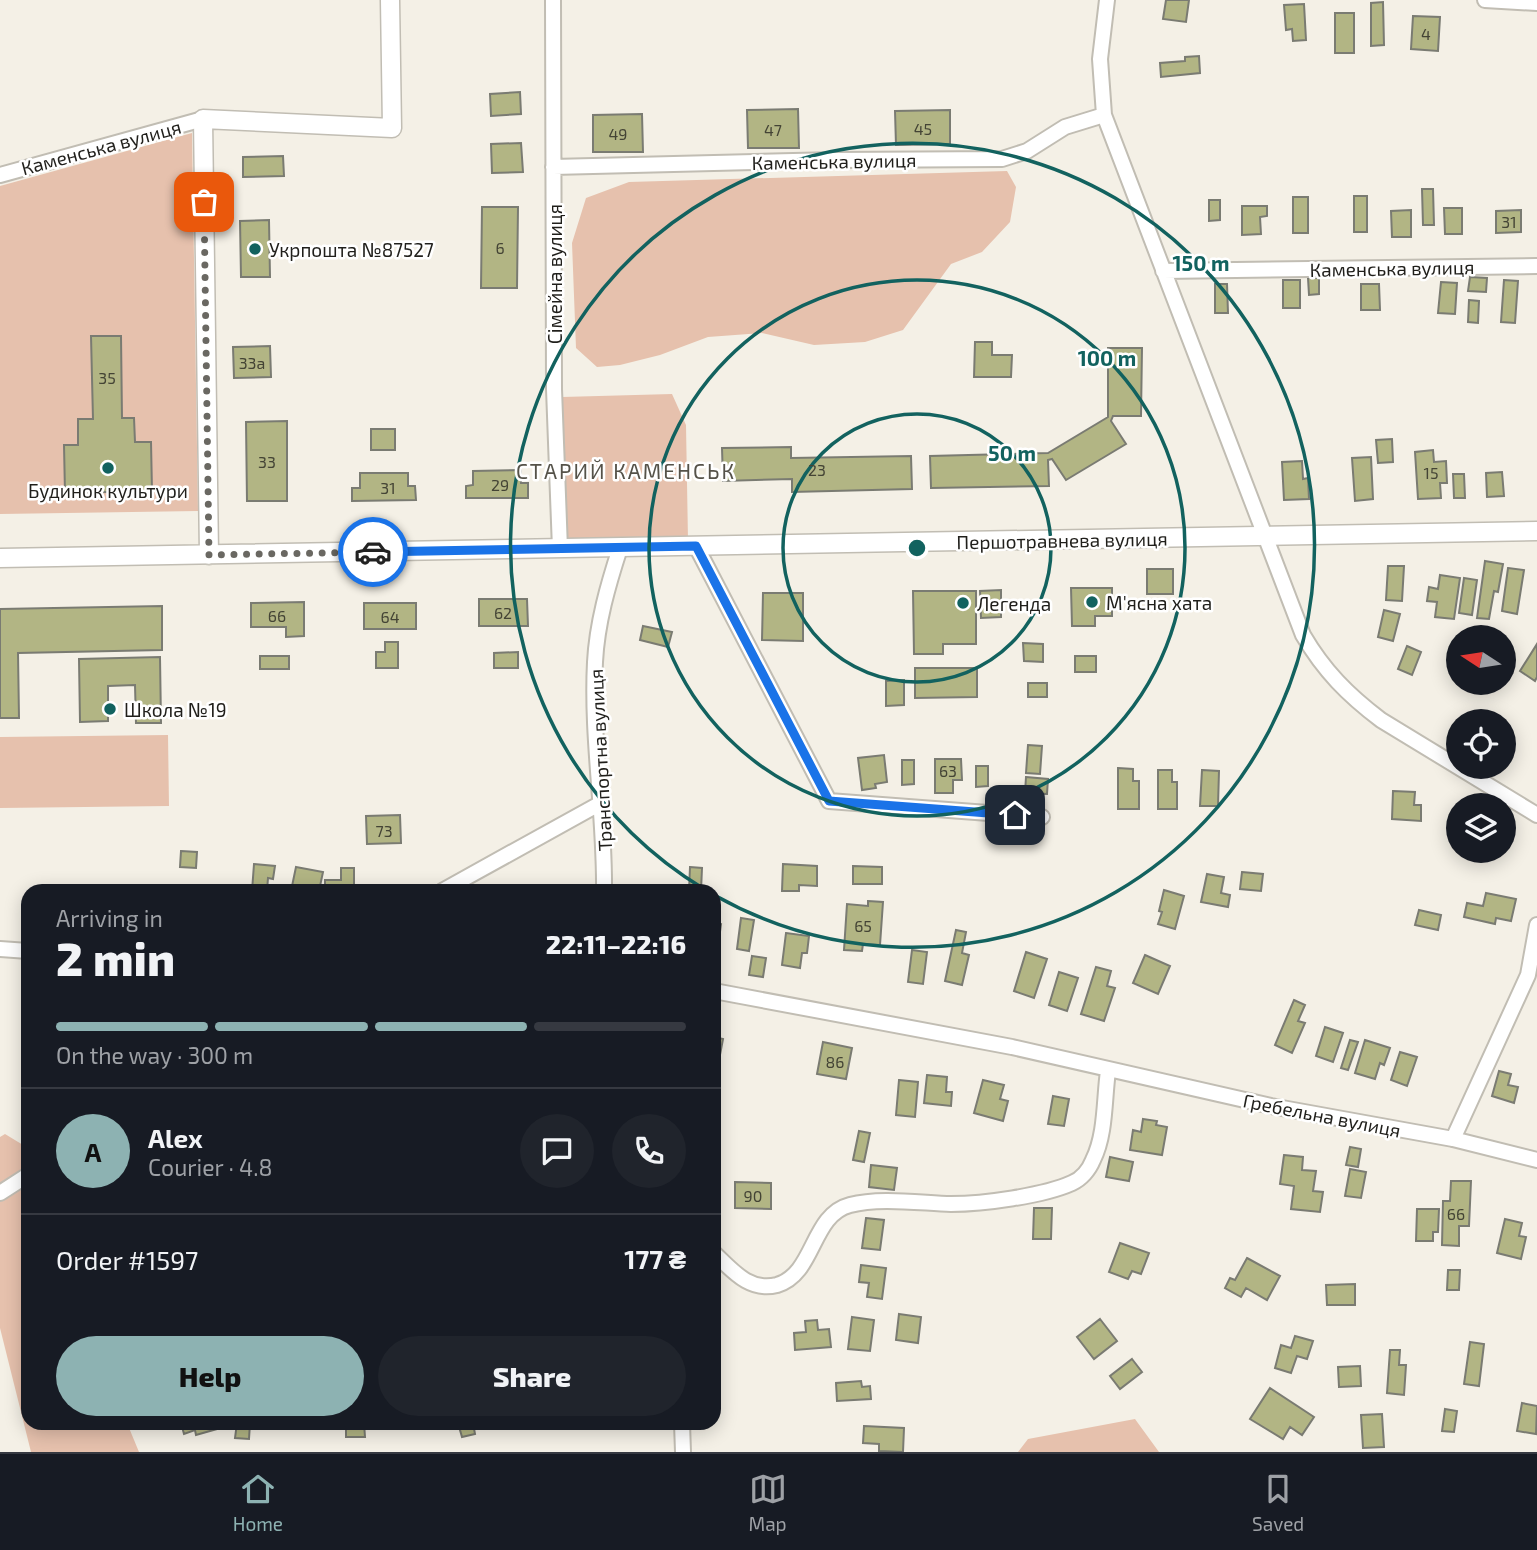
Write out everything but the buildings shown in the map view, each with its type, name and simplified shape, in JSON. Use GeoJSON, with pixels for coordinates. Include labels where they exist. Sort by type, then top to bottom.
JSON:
{"type":"FeatureCollection","features":[{"type":"Feature","properties":{"kind":"street","name":"Каменська вулиця"},"geometry":{"type":"LineString","coordinates":[[0,175],[203,119],[392,128],[390,0]]}},
{"type":"Feature","properties":{"kind":"street","name":"Сімейна вулиця"},"geometry":{"type":"LineString","coordinates":[[553,0],[554,389],[560,549]]}},
{"type":"Feature","properties":{"kind":"street"},"geometry":{"type":"LineString","coordinates":[[1107,0],[1100,59],[1104,115],[1303,635],[1336,682],[1381,720],[1537,816]]}},
{"type":"Feature","properties":{"kind":"street"},"geometry":{"type":"LineString","coordinates":[[1485,0],[1537,3]]}},
{"type":"Feature","properties":{"kind":"street","name":"Каменська вулиця"},"geometry":{"type":"LineString","coordinates":[[554,167],[1002,159],[1027,151],[1065,127],[1104,115]]}},
{"type":"Feature","properties":{"kind":"street","name":"Каменська вулиця"},"geometry":{"type":"LineString","coordinates":[[203,119],[209,555]]}},
{"type":"Feature","properties":{"kind":"street","name":"Каменська вулиця"},"geometry":{"type":"LineString","coordinates":[[1163,271],[1537,266]]}},
{"type":"Feature","properties":{"kind":"street","name":"Першотравнева вулиця"},"geometry":{"type":"LineString","coordinates":[[0,558],[1537,531]]}},
{"type":"Feature","properties":{"kind":"street"},"geometry":{"type":"LineString","coordinates":[[696,546],[829,801],[1042,817]]}},
{"type":"Feature","properties":{"kind":"street","name":"Транспортна вулиця"},"geometry":{"type":"LineString","coordinates":[[604,884],[605,851],[595,661],[600,622],[620,548]]}},
{"type":"Feature","properties":{"kind":"street"},"geometry":{"type":"LineString","coordinates":[[455,884],[601,803]]}},
{"type":"Feature","properties":{"kind":"street"},"geometry":{"type":"LineString","coordinates":[[1453,1139],[1532,976],[1537,925]]}},
{"type":"Feature","properties":{"kind":"street"},"geometry":{"type":"LineString","coordinates":[[0,949],[21,950]]}},
{"type":"Feature","properties":{"kind":"street","name":"Гребельна вулиця"},"geometry":{"type":"LineString","coordinates":[[721,992],[1012,1047],[1108,1071],[1271,1106],[1453,1139],[1537,1160]]}},
{"type":"Feature","properties":{"kind":"street"},"geometry":{"type":"LineString","coordinates":[[721,1260],[736,1275],[753,1285],[771,1286],[786,1282],[801,1267],[828,1218],[846,1205],[865,1202],[956,1204],[1000,1200],[1074,1182],[1086,1173],[1094,1158],[1101,1132],[1108,1071]]}},
{"type":"Feature","properties":{"kind":"street"},"geometry":{"type":"LineString","coordinates":[[0,1193],[21,1180]]}},
{"type":"Feature","properties":{"kind":"street"},"geometry":{"type":"LineString","coordinates":[[682,1430],[683,1452]]}},
{"type":"Feature","properties":{"kind":"shaded area"},"geometry":{"type":"Polygon","coordinates":[[[192,133],[198,511],[0,514],[0,186],[192,133]]]}},
{"type":"Feature","properties":{"kind":"shaded area"},"geometry":{"type":"Polygon","coordinates":[[[1007,171],[1016,187],[1010,222],[982,252],[951,264],[903,330],[865,342],[814,345],[762,333],[708,337],[660,355],[620,365],[597,367],[576,348],[572,243],[586,198],[629,182],[1007,171]]]}},
{"type":"Feature","properties":{"kind":"shaded area"},"geometry":{"type":"Polygon","coordinates":[[[672,394],[686,425],[688,540],[568,542],[562,397],[672,394]]]}},
{"type":"Feature","properties":{"kind":"shaded area"},"geometry":{"type":"Polygon","coordinates":[[[168,735],[169,806],[0,808],[0,737],[168,735]]]}},
{"type":"Feature","properties":{"kind":"shaded area"},"geometry":{"type":"Polygon","coordinates":[[[5,1134],[21,1144],[21,1412],[0,1328],[0,1137],[5,1134]]]}},
{"type":"Feature","properties":{"kind":"shaded area"},"geometry":{"type":"Polygon","coordinates":[[[1135,1419],[1159,1452],[1018,1452],[1028,1439],[1135,1419]]]}},
{"type":"Feature","properties":{"kind":"shaded area"},"geometry":{"type":"Polygon","coordinates":[[[26,1430],[130,1430],[139,1452],[31,1452],[26,1430]]]}},
{"type":"Feature","properties":{"kind":"way so far"},"geometry":{"type":"LineString","coordinates":[[204,202],[209,555],[373,552]]}},
{"type":"Feature","properties":{"kind":"place","name":"Укрпошта №87527"},"geometry":{"type":"Point","coordinates":[255,249]}},
{"type":"Feature","properties":{"kind":"place","name":"Будинок культури"},"geometry":{"type":"Point","coordinates":[108,468]}},
{"type":"Feature","properties":{"kind":"place","name":"М'ясна хата"},"geometry":{"type":"Point","coordinates":[1092,602]}},
{"type":"Feature","properties":{"kind":"place","name":"Легенда"},"geometry":{"type":"Point","coordinates":[963,603]}},
{"type":"Feature","properties":{"kind":"place","name":"Школа №19"},"geometry":{"type":"Point","coordinates":[110,709]}},
{"type":"Feature","properties":{"kind":"district","name":"СТАРИЙ КАМЕНСЬК"},"geometry":{"type":"Point","coordinates":[626,470]}},
{"type":"Feature","properties":{"kind":"route"},"geometry":{"type":"LineString","coordinates":[[373,552],[696,546],[829,801],[1015,815]]}}]}
